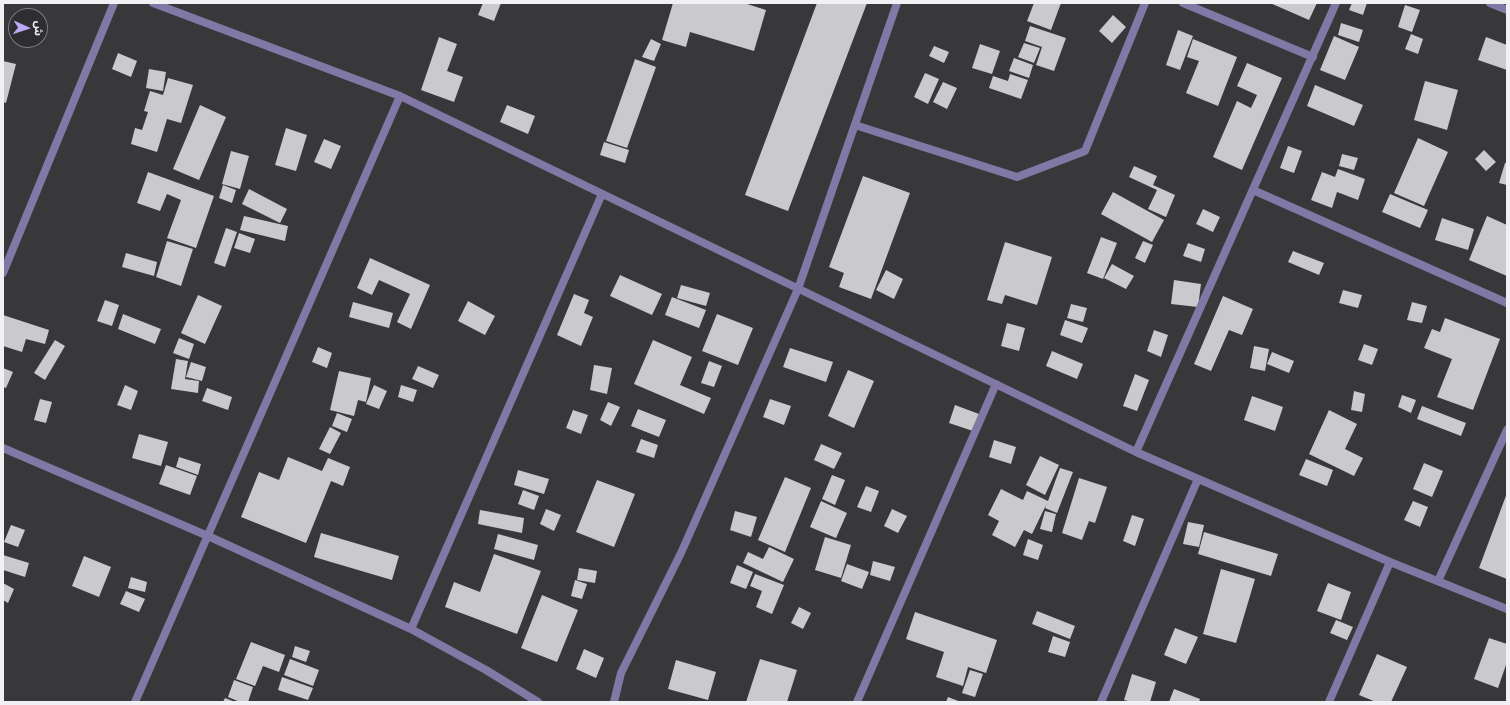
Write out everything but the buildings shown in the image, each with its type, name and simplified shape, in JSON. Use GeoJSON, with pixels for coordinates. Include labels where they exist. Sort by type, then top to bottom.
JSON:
{"type":"FeatureCollection","features":[{"type":"Feature","properties":{"kind":"street"},"geometry":{"type":"LineString","coordinates":[[3,273],[114,3]]}},
{"type":"Feature","properties":{"kind":"street"},"geometry":{"type":"LineString","coordinates":[[153,3],[400,96],[1136,452],[1390,562],[1507,609]]}},
{"type":"Feature","properties":{"kind":"street"},"geometry":{"type":"LineString","coordinates":[[614,702],[621,673],[681,553],[798,289],[897,3]]}},
{"type":"Feature","properties":{"kind":"street"},"geometry":{"type":"LineString","coordinates":[[855,125],[1017,177],[1085,151],[1145,3]]}},
{"type":"Feature","properties":{"kind":"street"},"geometry":{"type":"LineString","coordinates":[[1183,3],[1313,57]]}},
{"type":"Feature","properties":{"kind":"street"},"geometry":{"type":"LineString","coordinates":[[1136,452],[1336,3]]}},
{"type":"Feature","properties":{"kind":"street"},"geometry":{"type":"LineString","coordinates":[[1490,3],[1507,10]]}},
{"type":"Feature","properties":{"kind":"street"},"geometry":{"type":"LineString","coordinates":[[135,702],[400,96]]}},
{"type":"Feature","properties":{"kind":"street"},"geometry":{"type":"LineString","coordinates":[[1253,190],[1507,303]]}},
{"type":"Feature","properties":{"kind":"street"},"geometry":{"type":"LineString","coordinates":[[411,629],[602,194]]}},
{"type":"Feature","properties":{"kind":"street"},"geometry":{"type":"LineString","coordinates":[[3,250],[11,253]]}},
{"type":"Feature","properties":{"kind":"street"},"geometry":{"type":"LineString","coordinates":[[857,702],[996,384]]}},
{"type":"Feature","properties":{"kind":"street"},"geometry":{"type":"LineString","coordinates":[[1438,581],[1507,430]]}},
{"type":"Feature","properties":{"kind":"street"},"geometry":{"type":"LineString","coordinates":[[3,448],[208,536],[411,629],[486,670],[538,702]]}},
{"type":"Feature","properties":{"kind":"street"},"geometry":{"type":"LineString","coordinates":[[1101,702],[1198,479]]}},
{"type":"Feature","properties":{"kind":"street"},"geometry":{"type":"LineString","coordinates":[[1330,702],[1390,562]]}}]}
